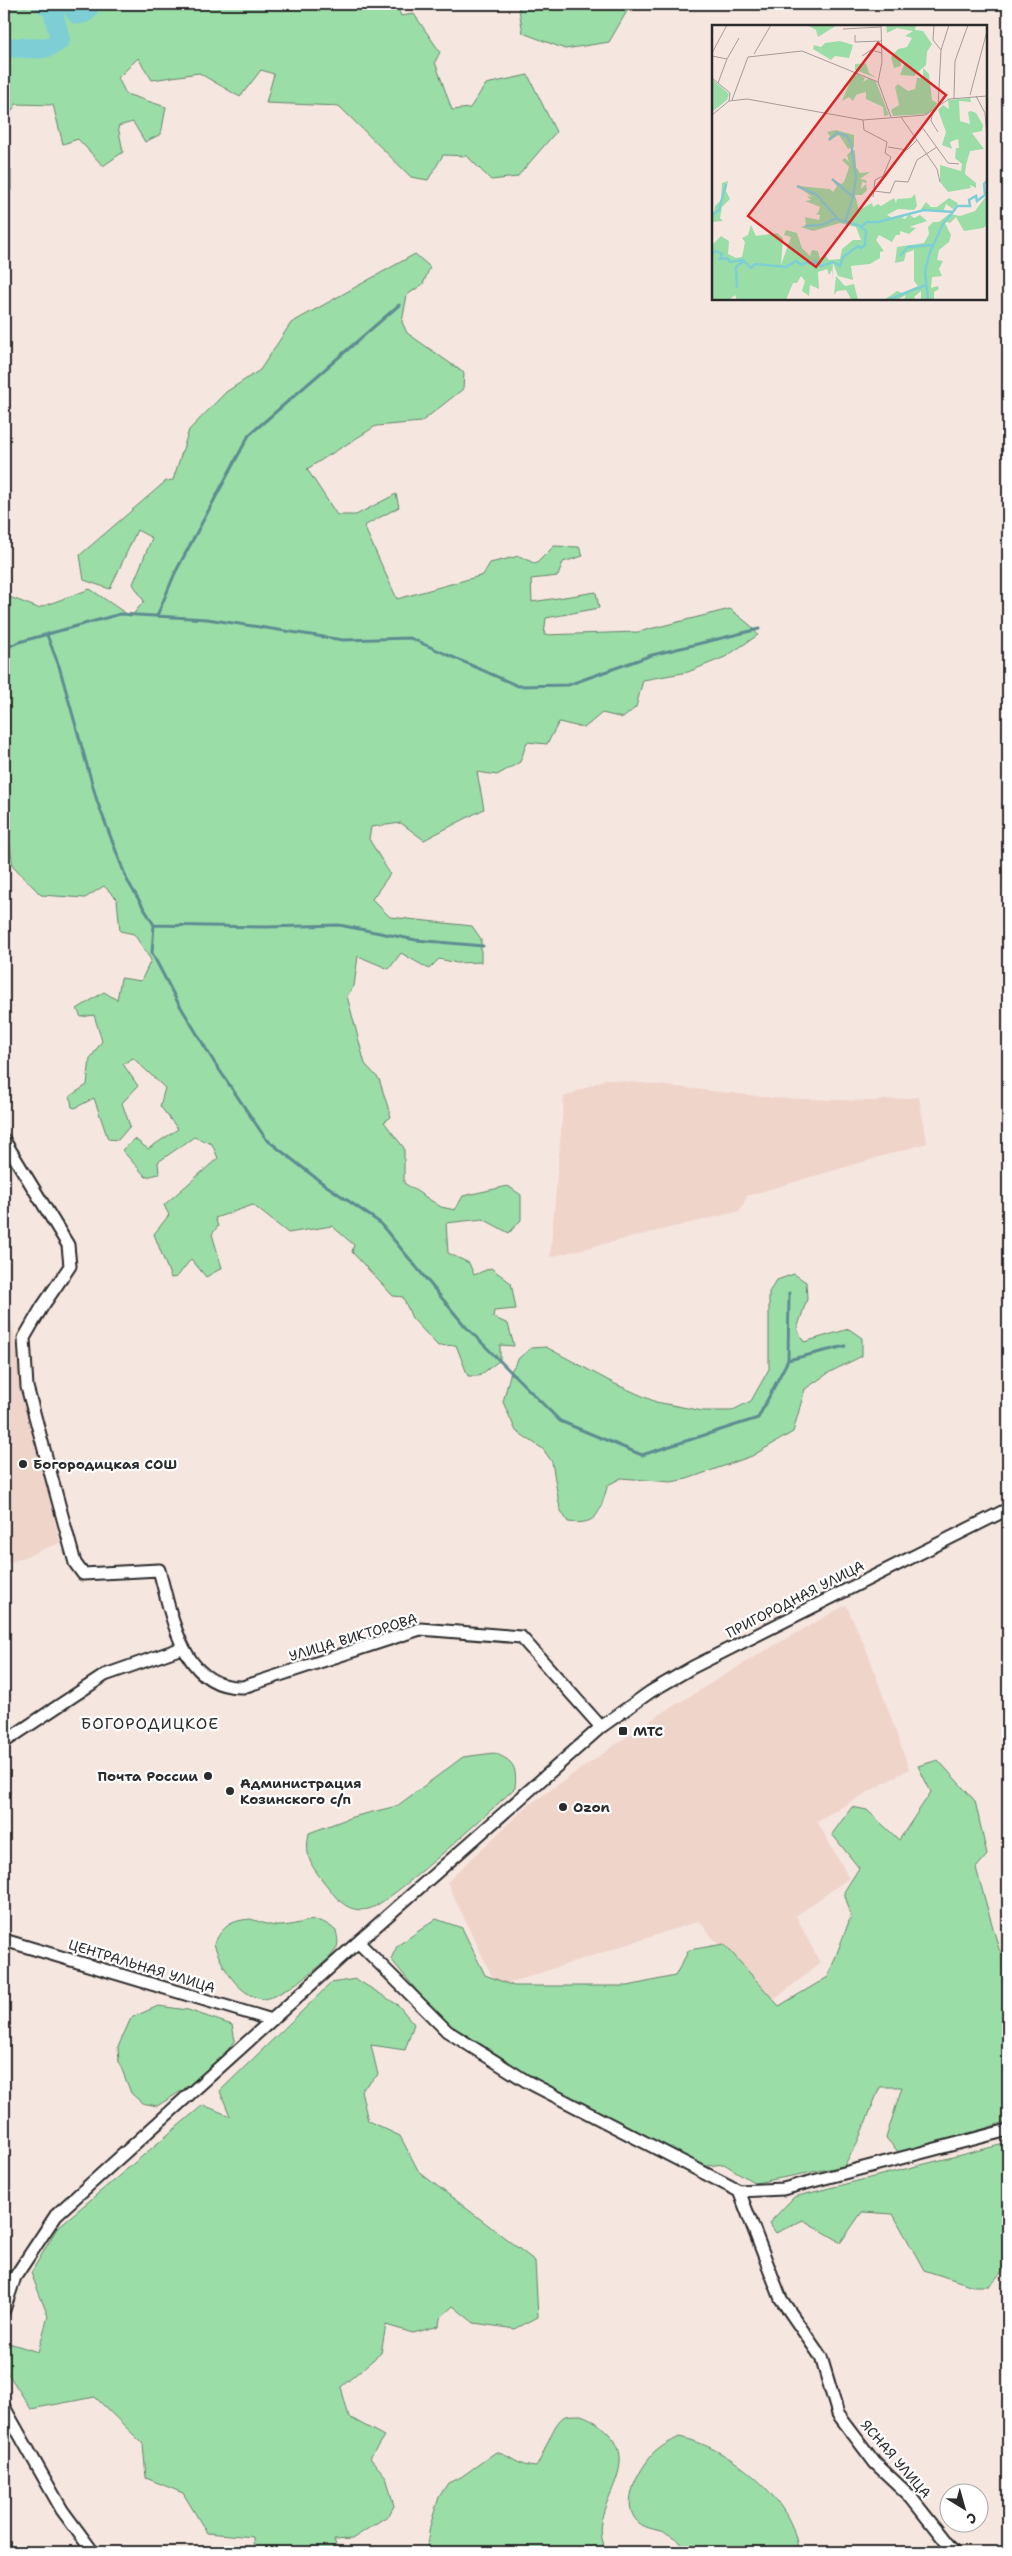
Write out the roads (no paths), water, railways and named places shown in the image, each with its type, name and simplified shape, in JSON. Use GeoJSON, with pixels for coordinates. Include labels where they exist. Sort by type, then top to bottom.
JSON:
{"type":"FeatureCollection","features":[{"type":"Feature","properties":{"kind":"street","name":"УЛИЦА ВИКТОРОВА"},"geometry":{"type":"LineString","coordinates":[[4,1140],[68,1245],[70,1266],[42,1307],[24,1338],[27,1387],[75,1563],[83,1574],[159,1570],[182,1648],[197,1668],[209,1679],[232,1687],[243,1687],[420,1629],[521,1637],[601,1727]]}},
{"type":"Feature","properties":{"kind":"street","name":"ПРИГОРОДНАЯ УЛИЦА"},"geometry":{"type":"LineString","coordinates":[[4,2310],[15,2277],[56,2215],[358,1942],[601,1727],[650,1692],[693,1667],[1008,1509]]}},
{"type":"Feature","properties":{"kind":"street"},"geometry":{"type":"LineString","coordinates":[[4,1742],[105,1675],[182,1648]]}},
{"type":"Feature","properties":{"kind":"street","name":"ЦЕНТРАЛЬНАЯ УЛИЦА"},"geometry":{"type":"LineString","coordinates":[[4,1940],[272,2020]]}},
{"type":"Feature","properties":{"kind":"street"},"geometry":{"type":"LineString","coordinates":[[358,1942],[447,2031],[526,2081],[739,2190],[783,2189],[1008,2130]]}},
{"type":"Feature","properties":{"kind":"street","name":"ЯСНАЯ УЛИЦА"},"geometry":{"type":"LineString","coordinates":[[739,2190],[781,2299],[820,2357],[838,2414],[875,2463],[909,2495],[954,2552]]}},
{"type":"Feature","properties":{"kind":"street"},"geometry":{"type":"LineString","coordinates":[[4,2407],[62,2510],[93,2552]]}},
{"type":"Feature","properties":{"kind":"waterway"},"geometry":{"type":"LineString","coordinates":[[4,48],[40,48],[54,45],[60,40],[53,11],[45,4]]}},
{"type":"Feature","properties":{"kind":"waterway"},"geometry":{"type":"LineString","coordinates":[[70,4],[77,14],[86,12],[90,4]]}},
{"type":"Feature","properties":{"kind":"waterway"},"geometry":{"type":"LineString","coordinates":[[157,616],[175,573],[249,435],[399,305]]}},
{"type":"Feature","properties":{"kind":"waterway"},"geometry":{"type":"LineString","coordinates":[[4,649],[19,642],[120,614],[207,619],[343,640],[410,638],[518,686],[568,685],[652,655],[759,629]]}},
{"type":"Feature","properties":{"kind":"waterway"},"geometry":{"type":"LineString","coordinates":[[47,635],[59,666],[97,801],[127,880],[154,925],[266,927],[339,925],[416,940],[483,946]]}},
{"type":"Feature","properties":{"kind":"waterway"},"geometry":{"type":"LineString","coordinates":[[154,925],[152,953],[176,999],[214,1062],[266,1139],[321,1182],[379,1222],[465,1326],[560,1421],[642,1455],[758,1418],[788,1360],[789,1293]]}},
{"type":"Feature","properties":{"kind":"waterway"},"geometry":{"type":"LineString","coordinates":[[788,1360],[845,1346]]}},
{"type":"Feature","properties":{"kind":"place","name":"Богородицкая СОШ"},"geometry":{"type":"Point","coordinates":[23,1464]}},
{"type":"Feature","properties":{"kind":"place","name":"МТС"},"geometry":{"type":"Point","coordinates":[623,1731]}},
{"type":"Feature","properties":{"kind":"place","name":"Почта России"},"geometry":{"type":"Point","coordinates":[208,1776]}},
{"type":"Feature","properties":{"kind":"place","name":"Администрация Козинского с/п"},"geometry":{"type":"Point","coordinates":[230,1791]}},
{"type":"Feature","properties":{"kind":"place","name":"Ozon"},"geometry":{"type":"Point","coordinates":[563,1807]}},
{"type":"Feature","properties":{"kind":"district","name":"БОГОРОДИЦКОЕ"},"geometry":{"type":"Point","coordinates":[150,1723]}}]}
